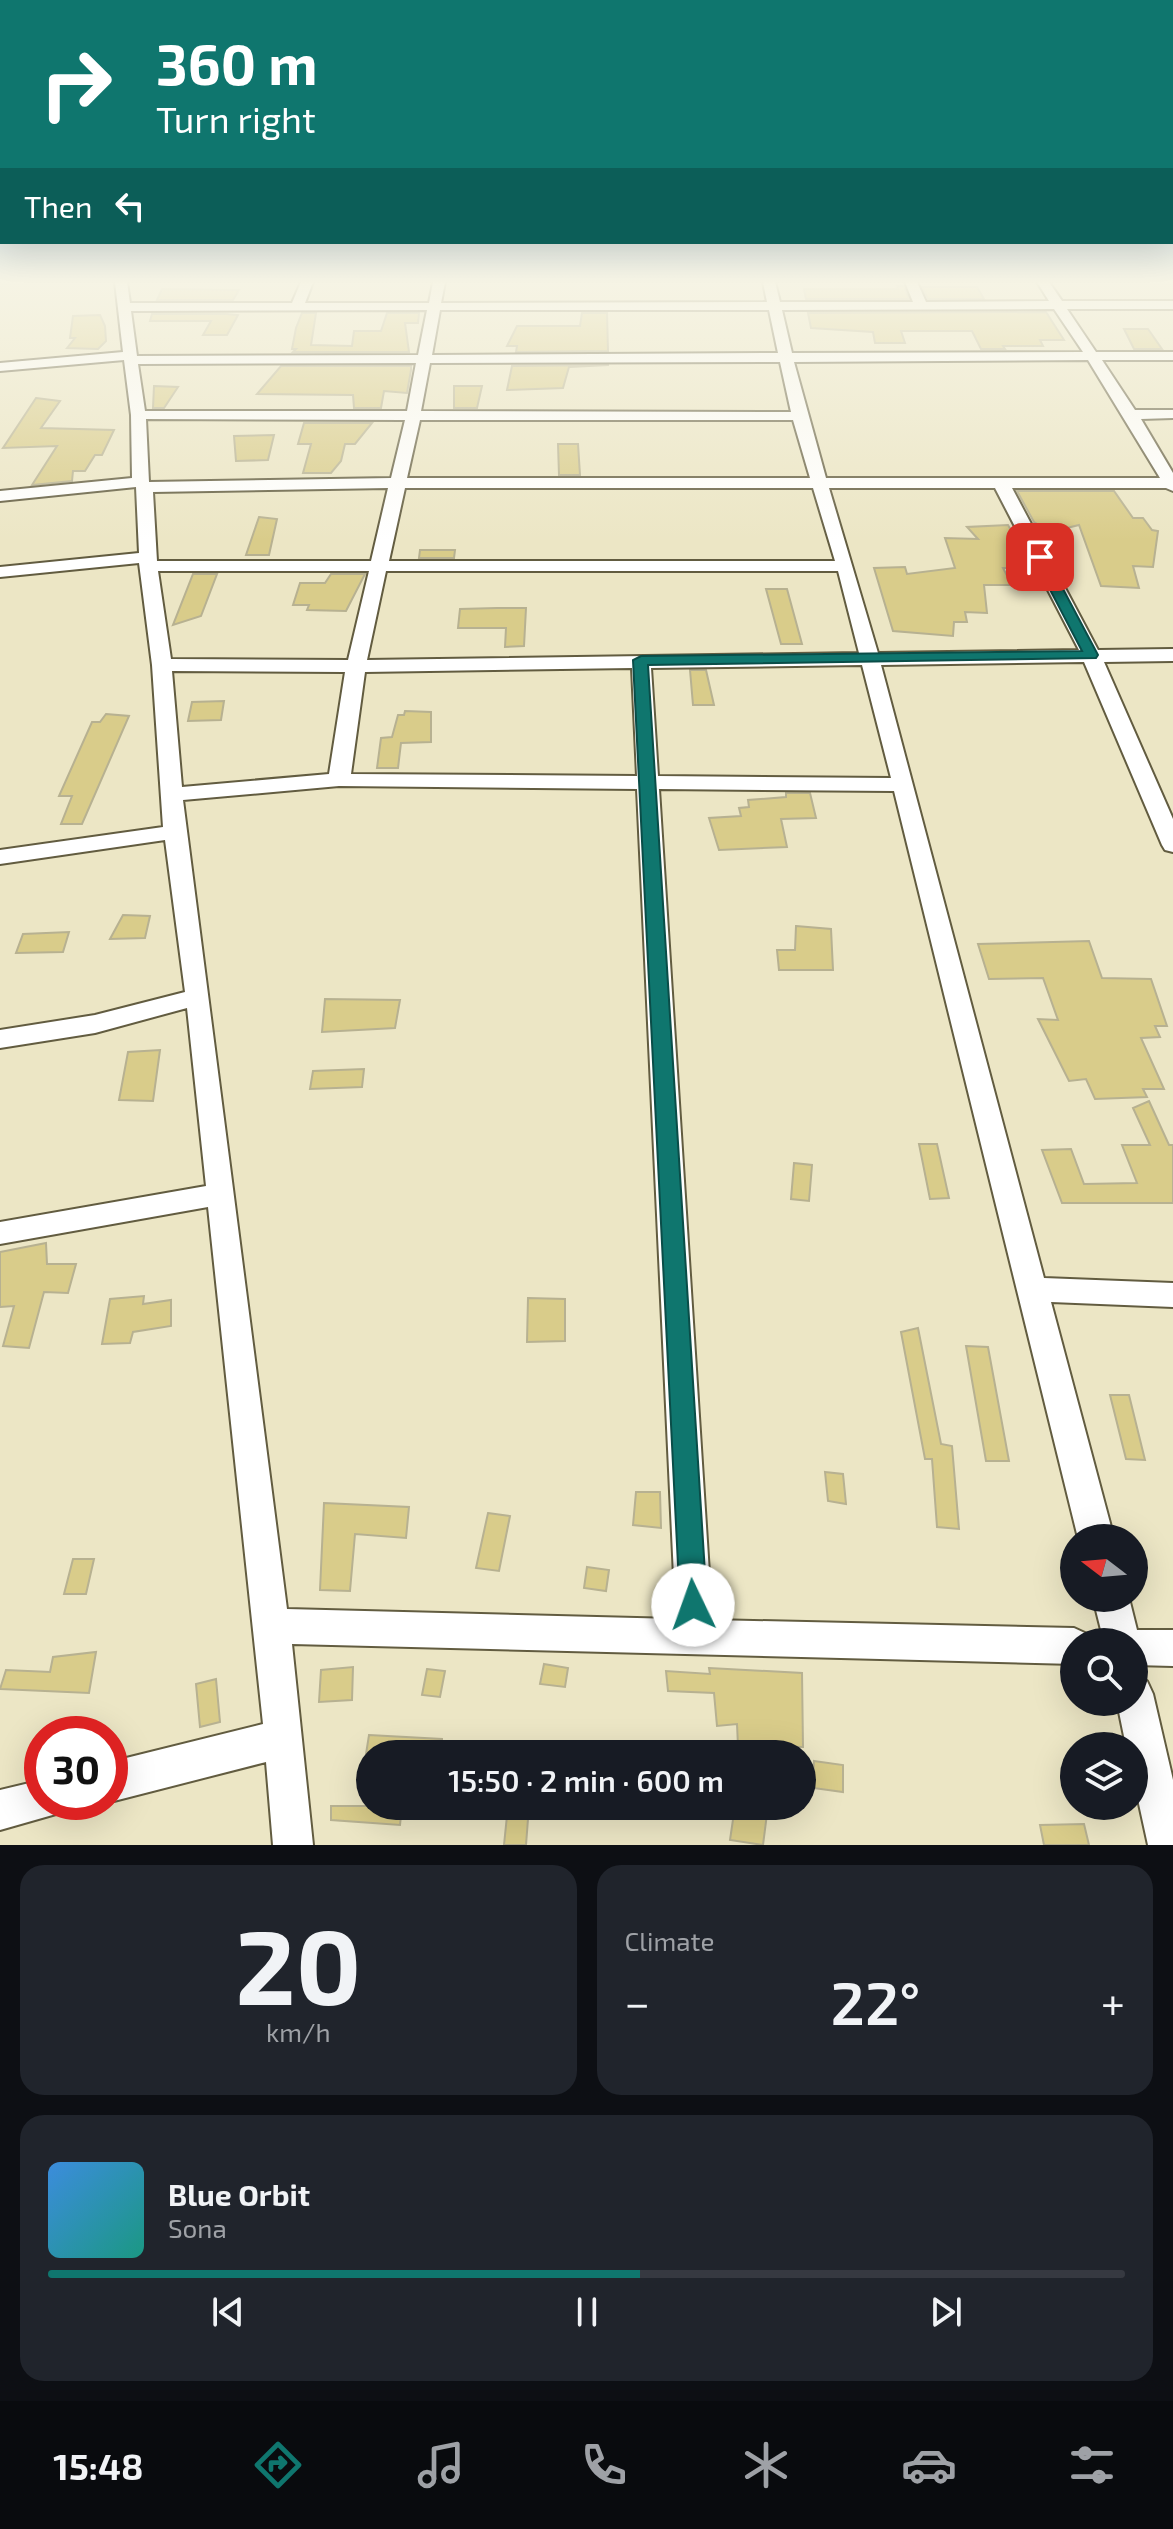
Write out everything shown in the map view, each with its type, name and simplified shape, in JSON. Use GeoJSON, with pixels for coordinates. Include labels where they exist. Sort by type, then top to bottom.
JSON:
{"type":"FeatureCollection","features":[{"type":"Feature","properties":{"kind":"street"},"geometry":{"type":"LineString","coordinates":[[133,368],[148,562],[162,665],[175,832],[198,997],[284,1738],[293,1845]]}},
{"type":"Feature","properties":{"kind":"street"},"geometry":{"type":"LineString","coordinates":[[339,780],[356,666],[423,368]]}},
{"type":"Feature","properties":{"kind":"street"},"geometry":{"type":"LineString","coordinates":[[788,368],[799,416],[845,566],[903,785],[1092,1524]]}},
{"type":"Feature","properties":{"kind":"street"},"geometry":{"type":"LineString","coordinates":[[1100,368],[1172,484]]}},
{"type":"Feature","properties":{"kind":"street"},"geometry":{"type":"LineString","coordinates":[[1131,415],[1173,414]]}},
{"type":"Feature","properties":{"kind":"street"},"geometry":{"type":"LineString","coordinates":[[138,415],[799,416]]}},
{"type":"Feature","properties":{"kind":"street"},"geometry":{"type":"LineString","coordinates":[[0,496],[142,484],[820,481],[1172,484]]}},
{"type":"Feature","properties":{"kind":"street"},"geometry":{"type":"LineString","coordinates":[[1001,483],[1091,655],[1173,845]]}},
{"type":"Feature","properties":{"kind":"street"},"geometry":{"type":"LineString","coordinates":[[0,572],[148,562],[378,566],[845,566]]}},
{"type":"Feature","properties":{"kind":"street"},"geometry":{"type":"LineString","coordinates":[[162,665],[356,666],[1173,655]]}},
{"type":"Feature","properties":{"kind":"street"},"geometry":{"type":"LineString","coordinates":[[641,660],[695,1636]]}},
{"type":"Feature","properties":{"kind":"street"},"geometry":{"type":"LineString","coordinates":[[172,794],[339,780],[903,785]]}},
{"type":"Feature","properties":{"kind":"street"},"geometry":{"type":"LineString","coordinates":[[0,857],[175,832]]}},
{"type":"Feature","properties":{"kind":"street"},"geometry":{"type":"LineString","coordinates":[[0,1039],[95,1024],[198,997]]}},
{"type":"Feature","properties":{"kind":"street"},"geometry":{"type":"LineString","coordinates":[[0,1233],[220,1194]]}},
{"type":"Feature","properties":{"kind":"street"},"geometry":{"type":"LineString","coordinates":[[1032,1289],[1173,1295]]}},
{"type":"Feature","properties":{"kind":"street"},"geometry":{"type":"LineString","coordinates":[[269,1626],[1060,1646]]}},
{"type":"Feature","properties":{"kind":"street"},"geometry":{"type":"LineString","coordinates":[[1148,1647],[1173,1648]]}},
{"type":"Feature","properties":{"kind":"street"},"geometry":{"type":"LineString","coordinates":[[1139,1716],[1168,1845]]}},
{"type":"Feature","properties":{"kind":"street"},"geometry":{"type":"LineString","coordinates":[[128,1777],[284,1738]]}},
{"type":"Feature","properties":{"kind":"street"},"geometry":{"type":"LineString","coordinates":[[0,1810],[24,1804]]}},
{"type":"Feature","properties":{"kind":"building"},"geometry":{"type":"Polygon","coordinates":[[[279,368],[411,368],[407,393],[384,391],[381,408],[354,408],[353,395],[257,394],[279,368]]]}},
{"type":"Feature","properties":{"kind":"building"},"geometry":{"type":"Polygon","coordinates":[[[512,368],[569,368],[563,388],[507,390],[512,368]]]}},
{"type":"Feature","properties":{"kind":"building"},"geometry":{"type":"Polygon","coordinates":[[[154,386],[178,387],[164,408],[153,408],[154,386]]]}},
{"type":"Feature","properties":{"kind":"building"},"geometry":{"type":"Polygon","coordinates":[[[454,386],[482,386],[477,408],[454,408],[454,386]]]}},
{"type":"Feature","properties":{"kind":"building"},"geometry":{"type":"Polygon","coordinates":[[[36,398],[60,401],[41,428],[114,430],[102,455],[95,455],[85,471],[73,471],[72,481],[32,485],[57,446],[3,448],[36,398]]]}},
{"type":"Feature","properties":{"kind":"building"},"geometry":{"type":"Polygon","coordinates":[[[304,423],[372,423],[355,444],[345,444],[341,461],[331,473],[303,473],[311,444],[298,444],[304,423]]]}},
{"type":"Feature","properties":{"kind":"building"},"geometry":{"type":"Polygon","coordinates":[[[274,435],[268,460],[236,461],[234,436],[274,435]]]}},
{"type":"Feature","properties":{"kind":"building"},"geometry":{"type":"Polygon","coordinates":[[[558,444],[578,444],[580,475],[559,475],[558,444]]]}},
{"type":"Feature","properties":{"kind":"building"},"geometry":{"type":"Polygon","coordinates":[[[1017,491],[1114,491],[1133,518],[1143,518],[1152,530],[1158,531],[1153,567],[1133,566],[1139,588],[1101,586],[1079,525],[1051,532],[1034,522],[1017,491]]]}},
{"type":"Feature","properties":{"kind":"building"},"geometry":{"type":"Polygon","coordinates":[[[259,517],[277,519],[269,555],[246,555],[259,517]]]}},
{"type":"Feature","properties":{"kind":"building"},"geometry":{"type":"Polygon","coordinates":[[[1008,525],[1026,556],[1017,556],[1020,568],[1003,568],[1012,585],[984,585],[987,613],[965,612],[967,622],[954,622],[953,636],[893,631],[874,568],[905,567],[907,574],[955,568],[945,538],[978,539],[967,527],[1008,525]]]}},
{"type":"Feature","properties":{"kind":"building"},"geometry":{"type":"Polygon","coordinates":[[[420,550],[455,550],[454,558],[419,558],[420,550]]]}},
{"type":"Feature","properties":{"kind":"building"},"geometry":{"type":"Polygon","coordinates":[[[193,574],[217,574],[201,616],[173,625],[193,574]]]}},
{"type":"Feature","properties":{"kind":"building"},"geometry":{"type":"Polygon","coordinates":[[[331,574],[365,574],[346,611],[307,610],[309,605],[293,605],[300,583],[325,583],[331,574]]]}},
{"type":"Feature","properties":{"kind":"building"},"geometry":{"type":"Polygon","coordinates":[[[766,589],[787,589],[802,644],[781,644],[766,589]]]}},
{"type":"Feature","properties":{"kind":"building"},"geometry":{"type":"Polygon","coordinates":[[[526,608],[524,646],[505,647],[506,628],[458,628],[460,609],[526,608]]]}},
{"type":"Feature","properties":{"kind":"building"},"geometry":{"type":"Polygon","coordinates":[[[690,670],[706,670],[714,705],[693,705],[690,670]]]}},
{"type":"Feature","properties":{"kind":"building"},"geometry":{"type":"Polygon","coordinates":[[[224,701],[221,720],[188,721],[192,702],[224,701]]]}},
{"type":"Feature","properties":{"kind":"building"},"geometry":{"type":"Polygon","coordinates":[[[405,711],[431,712],[431,742],[401,743],[398,768],[377,768],[381,738],[392,737],[398,715],[404,715],[405,711]]]}},
{"type":"Feature","properties":{"kind":"building"},"geometry":{"type":"Polygon","coordinates":[[[106,714],[129,716],[82,824],[61,824],[72,796],[59,796],[92,722],[100,722],[106,714]]]}},
{"type":"Feature","properties":{"kind":"building"},"geometry":{"type":"Polygon","coordinates":[[[786,793],[810,793],[816,818],[781,819],[787,847],[719,850],[709,818],[741,816],[739,808],[749,807],[748,800],[786,797],[786,793]]]}},
{"type":"Feature","properties":{"kind":"building"},"geometry":{"type":"Polygon","coordinates":[[[123,915],[150,916],[145,938],[110,939],[123,915]]]}},
{"type":"Feature","properties":{"kind":"building"},"geometry":{"type":"Polygon","coordinates":[[[796,926],[831,929],[833,970],[779,970],[777,950],[795,950],[796,926]]]}},
{"type":"Feature","properties":{"kind":"building"},"geometry":{"type":"Polygon","coordinates":[[[69,932],[63,952],[16,953],[23,934],[69,932]]]}},
{"type":"Feature","properties":{"kind":"building"},"geometry":{"type":"Polygon","coordinates":[[[1089,941],[1102,978],[1151,979],[1167,1026],[1155,1026],[1160,1037],[1141,1038],[1164,1089],[1143,1089],[1147,1097],[1095,1099],[1086,1079],[1069,1081],[1038,1019],[1058,1020],[1043,978],[989,979],[978,944],[1089,941]]]}},
{"type":"Feature","properties":{"kind":"building"},"geometry":{"type":"Polygon","coordinates":[[[325,999],[400,1000],[395,1028],[322,1032],[325,999]]]}},
{"type":"Feature","properties":{"kind":"building"},"geometry":{"type":"Polygon","coordinates":[[[160,1050],[153,1101],[119,1100],[128,1052],[160,1050]]]}},
{"type":"Feature","properties":{"kind":"building"},"geometry":{"type":"Polygon","coordinates":[[[364,1069],[362,1087],[310,1089],[313,1071],[364,1069]]]}},
{"type":"Feature","properties":{"kind":"building"},"geometry":{"type":"Polygon","coordinates":[[[1149,1101],[1169,1145],[1173,1145],[1173,1203],[1062,1203],[1042,1150],[1071,1149],[1084,1184],[1137,1183],[1122,1145],[1150,1145],[1133,1108],[1149,1101]]]}},
{"type":"Feature","properties":{"kind":"building"},"geometry":{"type":"Polygon","coordinates":[[[919,1144],[937,1144],[949,1198],[930,1199],[919,1144]]]}},
{"type":"Feature","properties":{"kind":"building"},"geometry":{"type":"Polygon","coordinates":[[[794,1163],[812,1165],[809,1201],[791,1199],[794,1163]]]}},
{"type":"Feature","properties":{"kind":"building"},"geometry":{"type":"Polygon","coordinates":[[[46,1243],[47,1264],[76,1264],[68,1293],[44,1292],[29,1348],[3,1346],[14,1306],[0,1307],[0,1252],[46,1243]]]}},
{"type":"Feature","properties":{"kind":"building"},"geometry":{"type":"Polygon","coordinates":[[[144,1296],[143,1304],[171,1300],[171,1326],[133,1332],[130,1343],[102,1344],[110,1299],[144,1296]]]}},
{"type":"Feature","properties":{"kind":"building"},"geometry":{"type":"Polygon","coordinates":[[[528,1298],[565,1299],[565,1341],[527,1342],[528,1298]]]}},
{"type":"Feature","properties":{"kind":"building"},"geometry":{"type":"Polygon","coordinates":[[[918,1328],[941,1444],[952,1446],[959,1529],[937,1527],[932,1459],[925,1459],[901,1332],[918,1328]]]}},
{"type":"Feature","properties":{"kind":"building"},"geometry":{"type":"Polygon","coordinates":[[[966,1346],[988,1347],[1009,1461],[986,1461],[966,1346]]]}},
{"type":"Feature","properties":{"kind":"building"},"geometry":{"type":"Polygon","coordinates":[[[1110,1395],[1129,1395],[1145,1460],[1126,1459],[1110,1395]]]}},
{"type":"Feature","properties":{"kind":"building"},"geometry":{"type":"Polygon","coordinates":[[[825,1472],[843,1474],[846,1504],[828,1501],[825,1472]]]}},
{"type":"Feature","properties":{"kind":"building"},"geometry":{"type":"Polygon","coordinates":[[[636,1492],[660,1492],[661,1528],[633,1525],[636,1492]]]}},
{"type":"Feature","properties":{"kind":"building"},"geometry":{"type":"Polygon","coordinates":[[[324,1503],[409,1507],[406,1538],[355,1534],[350,1591],[320,1590],[324,1503]]]}},
{"type":"Feature","properties":{"kind":"building"},"geometry":{"type":"Polygon","coordinates":[[[488,1513],[510,1516],[499,1571],[476,1568],[488,1513]]]}},
{"type":"Feature","properties":{"kind":"building"},"geometry":{"type":"Polygon","coordinates":[[[73,1559],[94,1559],[86,1594],[64,1594],[73,1559]]]}},
{"type":"Feature","properties":{"kind":"building"},"geometry":{"type":"Polygon","coordinates":[[[587,1567],[609,1570],[606,1591],[584,1588],[587,1567]]]}},
{"type":"Feature","properties":{"kind":"building"},"geometry":{"type":"Polygon","coordinates":[[[96,1652],[89,1693],[0,1689],[6,1670],[50,1672],[53,1657],[96,1652]]]}},
{"type":"Feature","properties":{"kind":"building"},"geometry":{"type":"Polygon","coordinates":[[[544,1664],[568,1668],[565,1687],[540,1684],[544,1664]]]}},
{"type":"Feature","properties":{"kind":"building"},"geometry":{"type":"Polygon","coordinates":[[[353,1667],[352,1700],[319,1702],[321,1670],[353,1667]]]}},
{"type":"Feature","properties":{"kind":"building"},"geometry":{"type":"Polygon","coordinates":[[[709,1668],[802,1673],[803,1740],[738,1740],[737,1724],[717,1726],[714,1693],[668,1691],[666,1671],[710,1674],[709,1668]]]}},
{"type":"Feature","properties":{"kind":"building"},"geometry":{"type":"Polygon","coordinates":[[[427,1669],[445,1671],[440,1697],[422,1695],[427,1669]]]}},
{"type":"Feature","properties":{"kind":"building"},"geometry":{"type":"Polygon","coordinates":[[[216,1679],[220,1722],[200,1727],[196,1684],[216,1679]]]}},
{"type":"Feature","properties":{"kind":"building"},"geometry":{"type":"Polygon","coordinates":[[[369,1735],[442,1739],[442,1740],[368,1740],[369,1735]]]}},
{"type":"Feature","properties":{"kind":"building"},"geometry":{"type":"Polygon","coordinates":[[[816,1761],[843,1765],[843,1792],[816,1788],[816,1761]]]}},
{"type":"Feature","properties":{"kind":"building"},"geometry":{"type":"Polygon","coordinates":[[[331,1806],[356,1806],[356,1820],[401,1820],[400,1825],[331,1820],[331,1806]]]}},
{"type":"Feature","properties":{"kind":"building"},"geometry":{"type":"Polygon","coordinates":[[[507,1820],[528,1820],[526,1845],[504,1845],[507,1820]]]}},
{"type":"Feature","properties":{"kind":"building"},"geometry":{"type":"Polygon","coordinates":[[[733,1820],[766,1820],[763,1845],[730,1840],[733,1820]]]}},
{"type":"Feature","properties":{"kind":"building"},"geometry":{"type":"Polygon","coordinates":[[[1084,1824],[1089,1845],[1044,1845],[1040,1825],[1084,1824]]]}},
{"type":"Feature","properties":{"kind":"route"},"geometry":{"type":"LineString","coordinates":[[693,1605],[641,660],[1091,655],[1040,557]]}}]}
